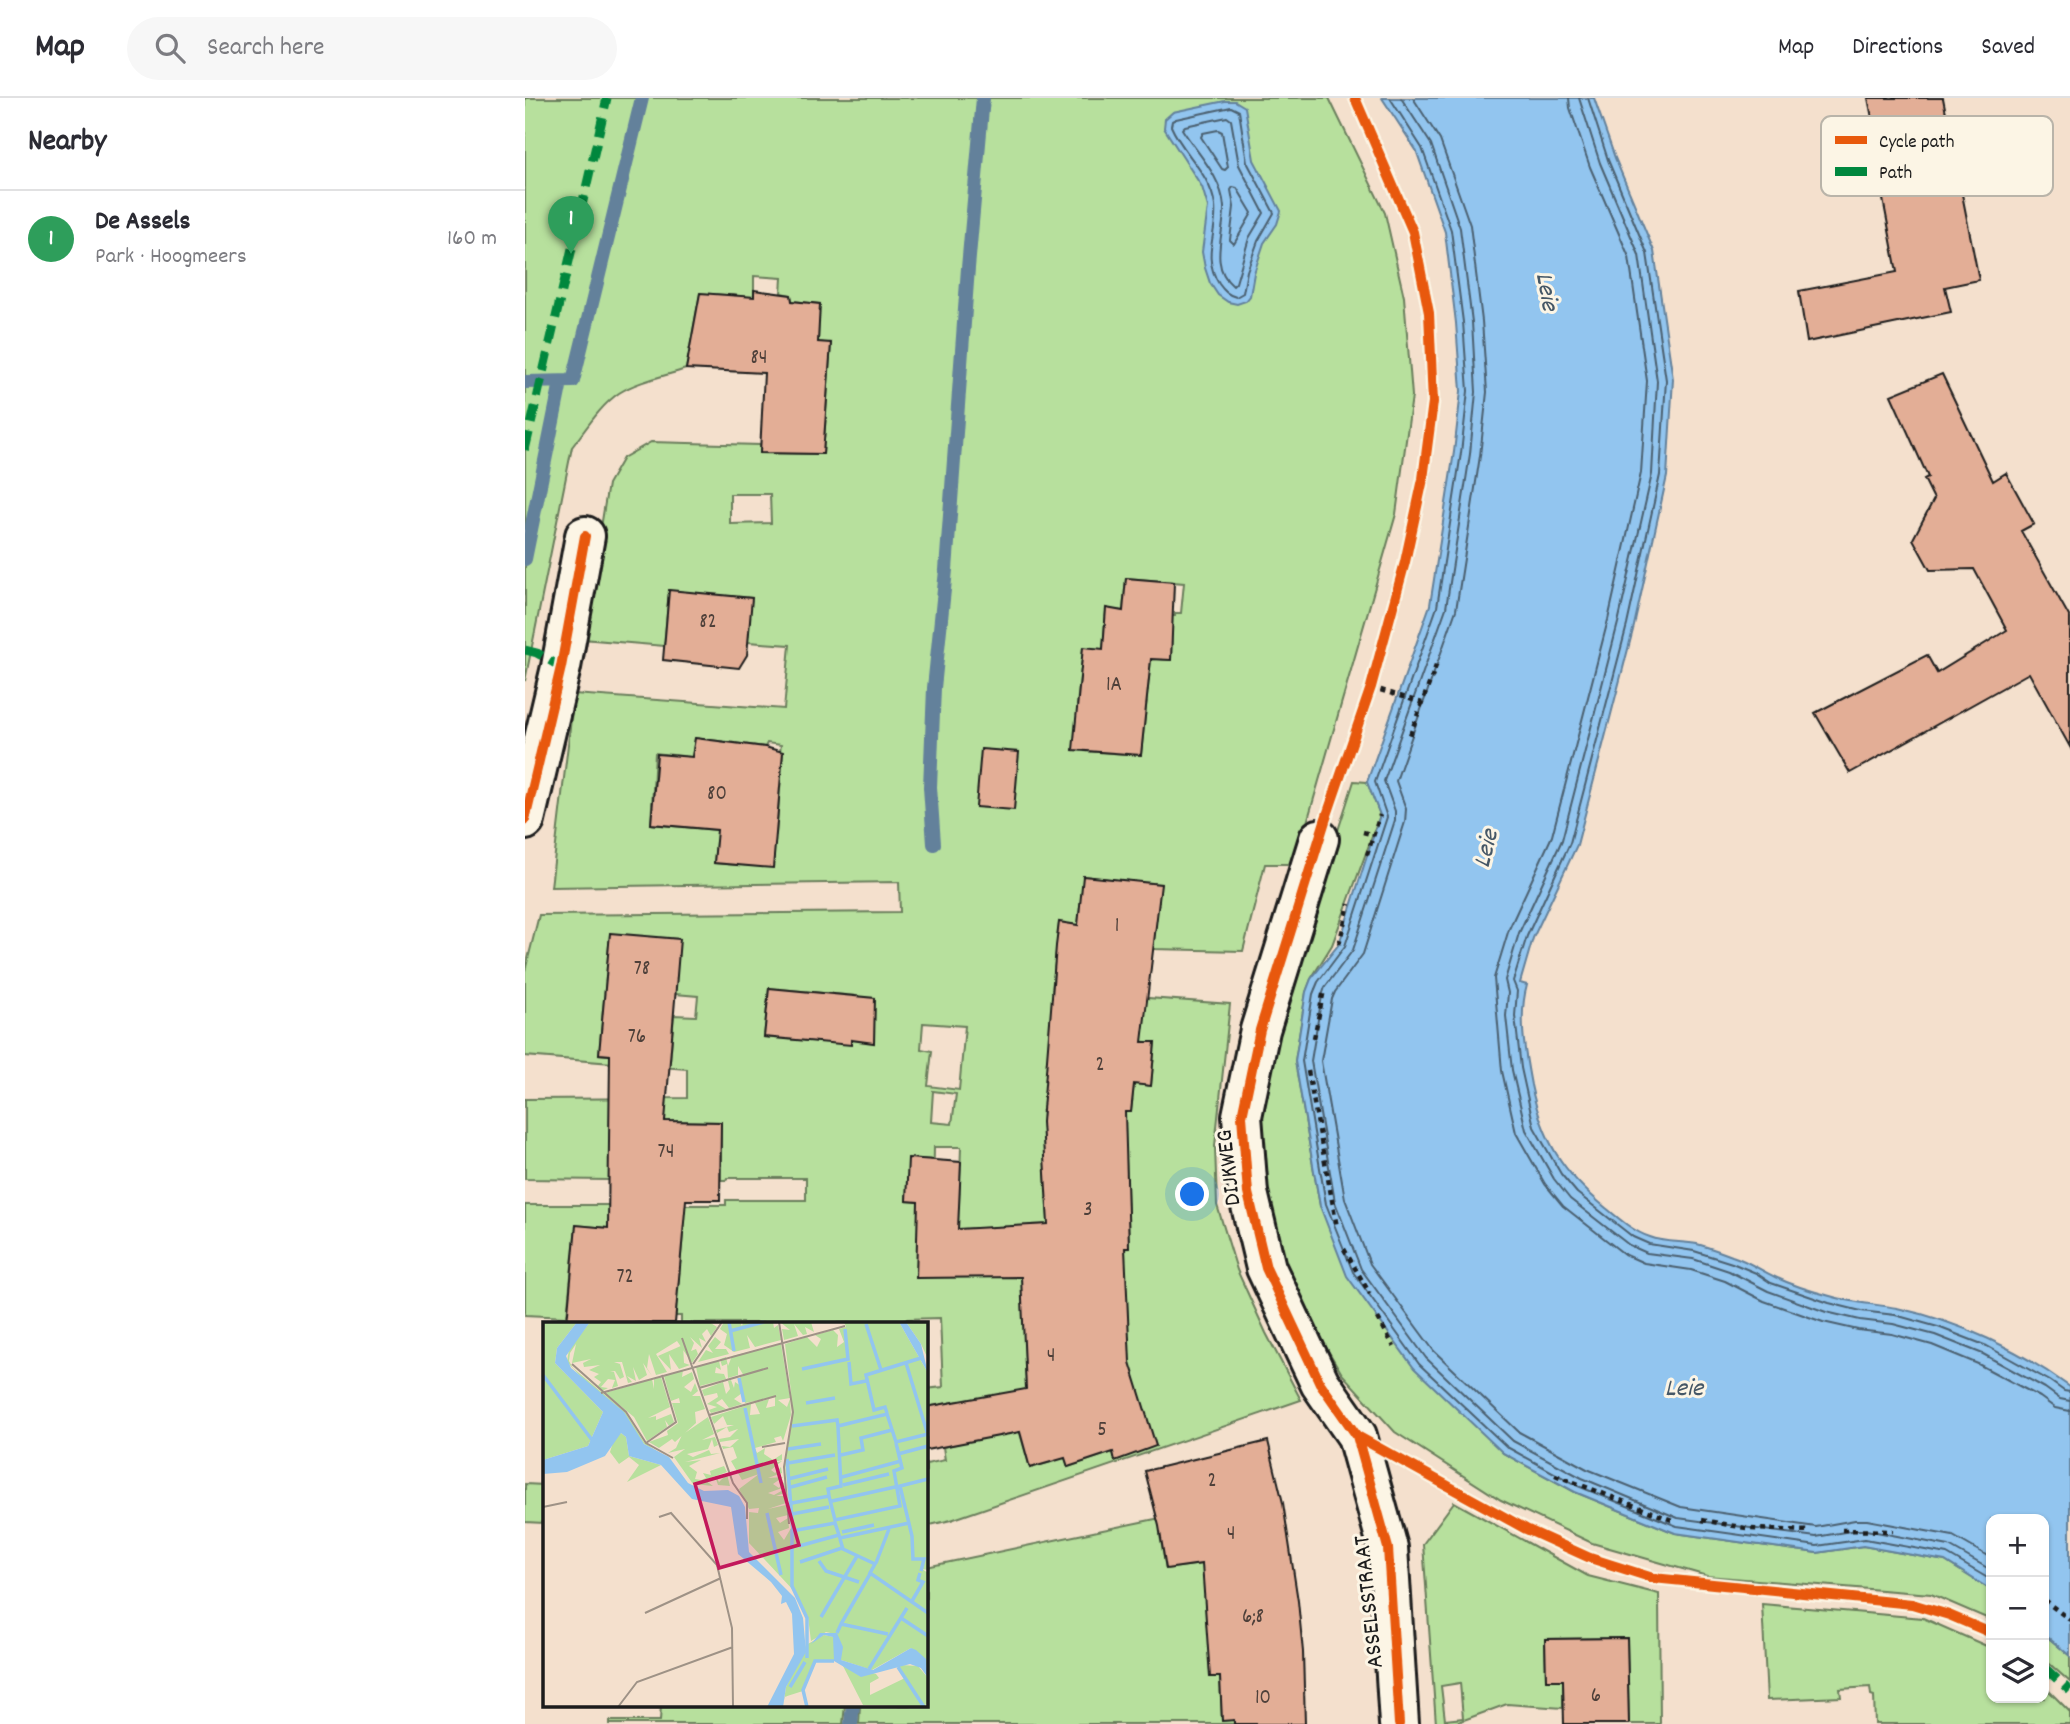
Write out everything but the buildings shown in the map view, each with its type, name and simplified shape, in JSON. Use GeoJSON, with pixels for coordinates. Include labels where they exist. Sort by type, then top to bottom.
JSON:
{"type":"FeatureCollection","features":[{"type":"Feature","properties":{"kind":"street"},"geometry":{"type":"LineString","coordinates":[[525,820],[555,694],[585,536]]}},
{"type":"Feature","properties":{"kind":"street","name":"DIJKWEG"},"geometry":{"type":"LineString","coordinates":[[1319,839],[1260,1030],[1242,1116],[1248,1193],[1266,1268],[1320,1383],[1357,1436]]}},
{"type":"Feature","properties":{"kind":"street","name":"ASSELSSTRAAT"},"geometry":{"type":"LineString","coordinates":[[1357,1436],[1388,1548],[1399,1724]]}},
{"type":"Feature","properties":{"kind":"path"},"geometry":{"type":"LineString","coordinates":[[1411,735],[1437,663]]}},
{"type":"Feature","properties":{"kind":"path"},"geometry":{"type":"LineString","coordinates":[[1371,687],[1422,703]]}},
{"type":"Feature","properties":{"kind":"path"},"geometry":{"type":"LineString","coordinates":[[1367,855],[1380,815]]}},
{"type":"Feature","properties":{"kind":"path"},"geometry":{"type":"LineString","coordinates":[[1339,944],[1352,894]]}},
{"type":"Feature","properties":{"kind":"path"},"geometry":{"type":"LineString","coordinates":[[1314,1038],[1324,990]]}},
{"type":"Feature","properties":{"kind":"path"},"geometry":{"type":"LineString","coordinates":[[1308,1071],[1337,1227]]}},
{"type":"Feature","properties":{"kind":"path"},"geometry":{"type":"LineString","coordinates":[[1344,1249],[1370,1294]]}},
{"type":"Feature","properties":{"kind":"path"},"geometry":{"type":"LineString","coordinates":[[1378,1318],[1394,1347]]}},
{"type":"Feature","properties":{"kind":"path"},"geometry":{"type":"LineString","coordinates":[[1555,1475],[1672,1520]]}},
{"type":"Feature","properties":{"kind":"path"},"geometry":{"type":"LineString","coordinates":[[1702,1520],[1751,1529],[1810,1531]]}},
{"type":"Feature","properties":{"kind":"path"},"geometry":{"type":"LineString","coordinates":[[1842,1530],[1893,1531]]}},
{"type":"Feature","properties":{"kind":"path"},"geometry":{"type":"LineString","coordinates":[[2049,1604],[2070,1620]]}},
{"type":"Feature","properties":{"kind":"green space"},"geometry":{"type":"Polygon","coordinates":[[[525,98],[1329,98],[1385,213],[1404,297],[1412,396],[1396,514],[1295,864],[1265,864],[1243,951],[1153,949],[1160,885],[1084,876],[1078,925],[1059,923],[1052,991],[1230,1004],[1215,1146],[1217,1205],[1237,1270],[1301,1400],[951,1520],[927,1526],[927,1464],[945,1460],[943,1447],[964,1442],[959,1401],[927,1407],[927,1389],[943,1387],[940,1318],[905,1319],[905,1322],[681,1322],[681,1316],[675,1316],[683,1235],[576,1225],[567,1317],[525,1315],[525,1205],[726,1205],[726,1200],[806,1200],[806,1178],[721,1180],[721,1122],[610,1120],[609,1180],[525,1179],[525,1099],[687,1098],[687,1069],[525,1056],[525,971],[539,915],[900,912],[899,882],[551,887],[574,694],[784,709],[790,645],[748,642],[751,598],[669,591],[664,646],[583,639],[608,484],[623,458],[651,442],[760,445],[760,453],[823,454],[831,344],[818,342],[819,304],[792,301],[791,295],[781,293],[782,278],[754,276],[754,297],[700,293],[686,369],[643,382],[619,393],[606,404],[572,447],[525,681],[525,98]],[[730,494],[730,524],[771,523],[770,494],[730,494]],[[1126,578],[1123,611],[1106,609],[1103,649],[1083,648],[1077,705],[1088,707],[1085,751],[1141,755],[1151,659],[1171,660],[1172,616],[1181,613],[1184,583],[1126,578]],[[695,738],[692,757],[655,753],[651,824],[776,835],[783,753],[780,751],[781,745],[767,743],[765,747],[695,738]],[[716,841],[714,863],[773,867],[774,845],[716,841]],[[610,934],[599,1054],[670,1061],[674,1015],[696,1016],[698,996],[675,994],[610,934]],[[769,988],[764,1037],[851,1044],[855,996],[769,988]],[[923,1023],[921,1049],[932,1051],[928,1086],[959,1090],[965,1026],[923,1023]],[[1136,1041],[1044,1110],[1131,1112],[1134,1084],[1151,1086],[1155,1043],[1136,1041]],[[933,1091],[931,1122],[952,1124],[956,1094],[933,1091]],[[934,1147],[933,1202],[959,1204],[961,1147],[934,1147]],[[909,1158],[906,1201],[931,1202],[932,1160],[909,1158]],[[1126,1158],[1094,1159],[1045,1169],[1050,1252],[1129,1248],[1126,1158]],[[1003,1227],[917,1231],[1016,1244],[1003,1227]],[[1127,1304],[1023,1309],[1026,1384],[1128,1334],[1127,1304]],[[1052,1415],[1068,1467],[1113,1452],[1115,1460],[1127,1456],[1052,1415]],[[1041,1426],[1020,1433],[1030,1468],[1051,1462],[1041,1426]]]}},
{"type":"Feature","properties":{"kind":"green space"},"geometry":{"type":"Polygon","coordinates":[[[1354,781],[1367,782],[1380,815],[1332,945],[1306,992],[1295,1061],[1320,1206],[1503,1453],[1575,1492],[1675,1533],[1817,1553],[1863,1546],[1945,1561],[1986,1587],[1986,1618],[1931,1594],[1707,1576],[1592,1543],[1501,1500],[1395,1432],[1342,1374],[1299,1302],[1264,1208],[1261,1117],[1288,985],[1354,781]]]}},
{"type":"Feature","properties":{"kind":"green space"},"geometry":{"type":"Polygon","coordinates":[[[525,1484],[543,1485],[543,1523],[525,1522],[525,1484]]]}},
{"type":"Feature","properties":{"kind":"green space"},"geometry":{"type":"Polygon","coordinates":[[[1454,1502],[1588,1576],[1659,1594],[1660,1724],[1629,1724],[1627,1638],[1545,1639],[1546,1680],[1563,1680],[1563,1708],[1507,1704],[1453,1724],[1436,1724],[1423,1544],[1454,1502]],[[1460,1683],[1441,1686],[1445,1720],[1463,1718],[1460,1683]]]}},
{"type":"Feature","properties":{"kind":"green space"},"geometry":{"type":"Polygon","coordinates":[[[1184,1513],[1160,1535],[1166,1569],[1209,1563],[1210,1677],[1220,1677],[1222,1721],[1234,1720],[1234,1724],[859,1724],[860,1706],[927,1706],[927,1567],[1184,1513]]]}},
{"type":"Feature","properties":{"kind":"green space"},"geometry":{"type":"Polygon","coordinates":[[[1762,1604],[1923,1618],[1986,1646],[1986,1703],[2049,1703],[2049,1691],[2070,1712],[2070,1724],[1875,1724],[1874,1696],[1871,1695],[1870,1687],[1840,1689],[1841,1697],[1767,1700],[1762,1604]]]}},
{"type":"Feature","properties":{"kind":"green space"},"geometry":{"type":"Polygon","coordinates":[[[2049,1638],[2070,1656],[2070,1682],[2049,1663],[2049,1638]]]}},
{"type":"Feature","properties":{"kind":"green space"},"geometry":{"type":"Polygon","coordinates":[[[661,1706],[845,1706],[843,1724],[610,1724],[610,1721],[660,1721],[661,1706]]]}},
{"type":"Feature","properties":{"kind":"water","name":"Leie"},"geometry":{"type":"Polygon","coordinates":[[[1382,98],[1594,98],[1615,158],[1654,251],[1673,379],[1667,476],[1634,626],[1577,845],[1533,938],[1520,983],[1527,985],[1523,1022],[1529,1073],[1536,1105],[1548,1139],[1566,1168],[1591,1195],[1632,1229],[1644,1235],[1710,1248],[1743,1260],[1781,1280],[1816,1292],[1897,1308],[1943,1321],[1988,1338],[2070,1387],[2070,1656],[2049,1638],[2049,1514],[1986,1514],[1986,1587],[1945,1561],[1863,1546],[1817,1553],[1675,1533],[1575,1492],[1503,1453],[1414,1368],[1347,1276],[1320,1206],[1295,1061],[1306,992],[1311,979],[1339,944],[1380,815],[1367,782],[1430,605],[1454,452],[1461,391],[1445,232],[1416,150],[1382,98]]]}},
{"type":"Feature","properties":{"kind":"water"},"geometry":{"type":"Polygon","coordinates":[[[1235,101],[1245,107],[1254,160],[1281,211],[1277,224],[1264,243],[1250,296],[1246,301],[1237,304],[1218,295],[1210,283],[1202,252],[1208,207],[1202,187],[1164,128],[1165,119],[1173,112],[1235,101]]]}},
{"type":"Feature","properties":{"kind":"waterway"},"geometry":{"type":"LineString","coordinates":[[525,382],[573,381],[642,98]]}},
{"type":"Feature","properties":{"kind":"waterway"},"geometry":{"type":"LineString","coordinates":[[934,844],[930,787],[934,688],[946,570],[983,98]]}},
{"type":"Feature","properties":{"kind":"waterway"},"geometry":{"type":"LineString","coordinates":[[525,559],[561,382]]}},
{"type":"Feature","properties":{"kind":"waterway"},"geometry":{"type":"LineString","coordinates":[[851,1724],[853,1706]]}},
{"type":"Feature","properties":{"kind":"marked path"},"geometry":{"type":"LineString","coordinates":[[525,450],[607,98]]}},
{"type":"Feature","properties":{"kind":"marked path"},"geometry":{"type":"LineString","coordinates":[[525,650],[537,653],[561,667]]}},
{"type":"Feature","properties":{"kind":"marked path"},"geometry":{"type":"LineString","coordinates":[[2049,1672],[2070,1691]]}},
{"type":"Feature","properties":{"kind":"cycle path"},"geometry":{"type":"LineString","coordinates":[[1355,98],[1413,232],[1429,313],[1433,402],[1423,479],[1405,562],[1371,687],[1325,821],[1260,1030],[1242,1116],[1248,1193],[1266,1268],[1320,1383],[1357,1436],[1526,1529],[1590,1558],[1653,1578],[1912,1604],[1949,1615],[1986,1631]]}},
{"type":"Feature","properties":{"kind":"cycle path"},"geometry":{"type":"LineString","coordinates":[[525,820],[561,667],[585,536]]}},
{"type":"Feature","properties":{"kind":"cycle path"},"geometry":{"type":"LineString","coordinates":[[1357,1436],[1388,1548],[1399,1724]]}},
{"type":"Feature","properties":{"kind":"place","name":"De Assels"},"geometry":{"type":"Point","coordinates":[571,254]}}]}
